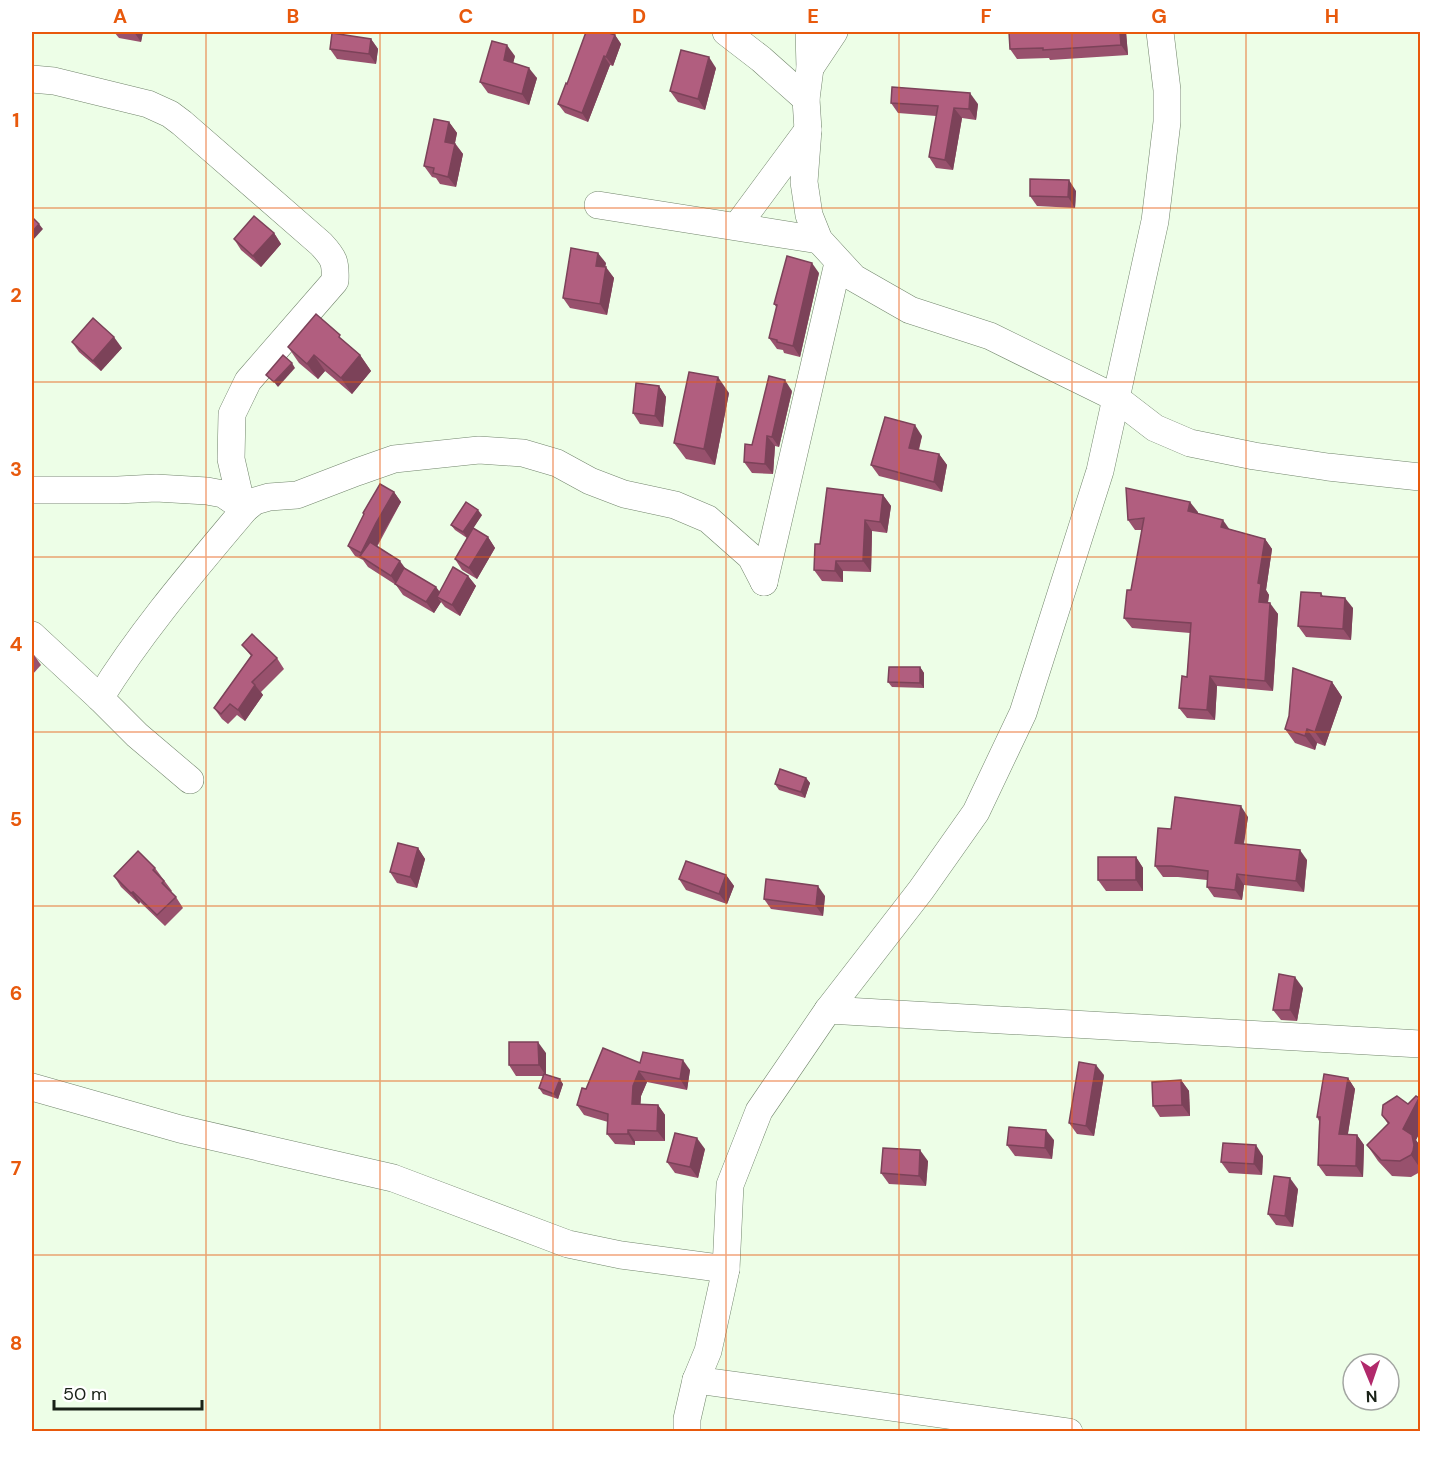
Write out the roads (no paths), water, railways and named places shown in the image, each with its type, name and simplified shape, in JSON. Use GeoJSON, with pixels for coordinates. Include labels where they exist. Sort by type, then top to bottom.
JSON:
{"type":"FeatureCollection","features":[{"type":"Feature","properties":{"kind":"street"},"geometry":{"type":"LineString","coordinates":[[726,32],[806,99]]}},
{"type":"Feature","properties":{"kind":"street"},"geometry":{"type":"LineString","coordinates":[[809,32],[810,68],[806,99],[808,130],[804,182],[809,215],[819,240],[854,279],[910,310],[990,336],[1116,398],[1155,428],[1190,443],[1254,456],[1420,477]]}},
{"type":"Feature","properties":{"kind":"street"},"geometry":{"type":"LineString","coordinates":[[810,68],[834,32]]}},
{"type":"Feature","properties":{"kind":"street"},"geometry":{"type":"LineString","coordinates":[[687,1431],[687,1419],[696,1380],[708,1351],[726,1269],[730,1185],[759,1111],[828,1010],[921,890],[976,812],[1023,713],[1100,471],[1155,221],[1167,122],[1167,90],[1160,32]]}},
{"type":"Feature","properties":{"kind":"street"},"geometry":{"type":"LineString","coordinates":[[32,79],[54,81],[148,104],[170,114],[312,237],[334,260],[335,281],[248,381],[232,414],[231,459],[244,508]]}},
{"type":"Feature","properties":{"kind":"street"},"geometry":{"type":"LineString","coordinates":[[737,226],[808,130]]}},
{"type":"Feature","properties":{"kind":"street"},"geometry":{"type":"LineString","coordinates":[[598,206],[819,240]]}},
{"type":"Feature","properties":{"kind":"street"},"geometry":{"type":"LineString","coordinates":[[100,698],[146,630],[244,508],[255,501],[269,497],[297,495],[394,459],[479,450],[524,453],[557,463],[590,481],[624,494],[675,505],[708,519],[751,557],[764,582],[838,262]]}},
{"type":"Feature","properties":{"kind":"street"},"geometry":{"type":"LineString","coordinates":[[32,490],[156,488],[207,491],[223,494],[244,508]]}},
{"type":"Feature","properties":{"kind":"street"},"geometry":{"type":"LineString","coordinates":[[32,635],[137,735],[190,780]]}},
{"type":"Feature","properties":{"kind":"street"},"geometry":{"type":"LineString","coordinates":[[828,1010],[1420,1044]]}},
{"type":"Feature","properties":{"kind":"street"},"geometry":{"type":"LineString","coordinates":[[32,1086],[180,1129],[393,1178],[568,1244],[621,1256],[726,1269]]}},
{"type":"Feature","properties":{"kind":"street"},"geometry":{"type":"LineString","coordinates":[[696,1380],[1069,1431]]}}]}
